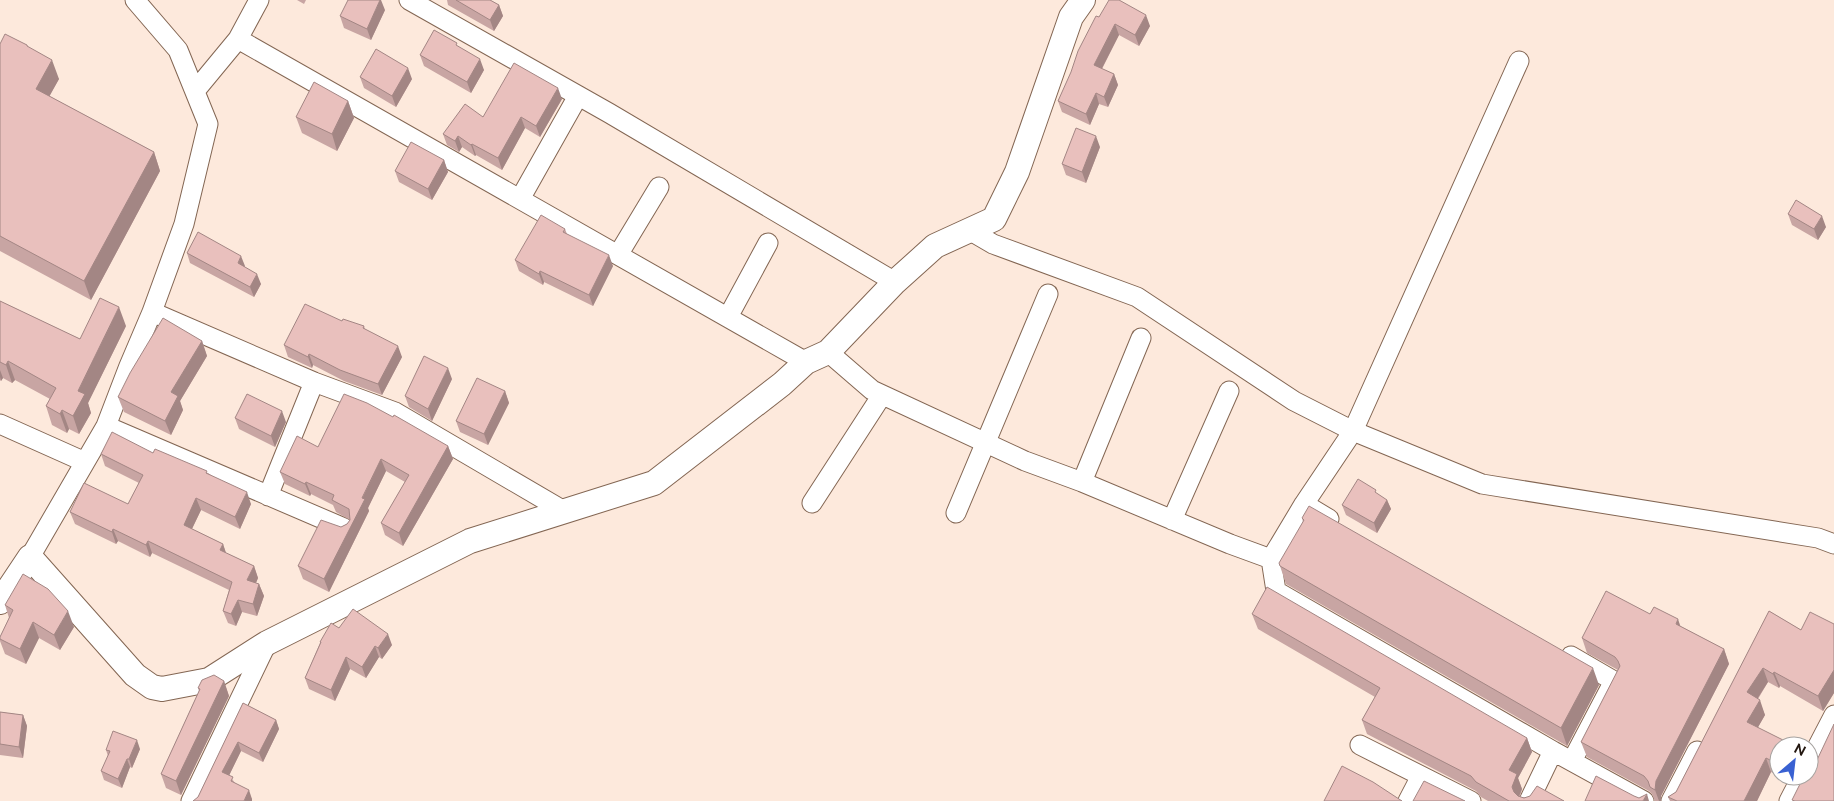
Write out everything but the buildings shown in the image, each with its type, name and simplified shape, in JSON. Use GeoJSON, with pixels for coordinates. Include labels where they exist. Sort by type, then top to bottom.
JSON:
{"type":"FeatureCollection","features":[{"type":"Feature","properties":{"kind":"street"},"geometry":{"type":"LineString","coordinates":[[0,602],[30,557],[106,426],[152,312],[184,224],[208,124],[178,50],[135,0]]}},
{"type":"Feature","properties":{"kind":"street"},"geometry":{"type":"LineString","coordinates":[[195,91],[238,39],[259,0]]}},
{"type":"Feature","properties":{"kind":"street"},"geometry":{"type":"LineString","coordinates":[[409,0],[578,96],[895,282]]}},
{"type":"Feature","properties":{"kind":"street"},"geometry":{"type":"LineString","coordinates":[[30,557],[135,676],[152,686],[162,689],[209,680],[267,643],[470,541],[654,483],[782,384],[806,362],[828,352],[895,282],[935,246],[994,219],[1017,172],[1071,18],[1083,0]]}},
{"type":"Feature","properties":{"kind":"street"},"geometry":{"type":"LineString","coordinates":[[238,39],[806,362]]}},
{"type":"Feature","properties":{"kind":"street"},"geometry":{"type":"LineString","coordinates":[[1519,61],[1353,431],[1304,504],[1271,559],[1276,591],[1553,751],[1644,801]]}},
{"type":"Feature","properties":{"kind":"street"},"geometry":{"type":"LineString","coordinates":[[520,199],[578,96]]}},
{"type":"Feature","properties":{"kind":"street"},"geometry":{"type":"LineString","coordinates":[[618,255],[659,187]]}},
{"type":"Feature","properties":{"kind":"street"},"geometry":{"type":"LineString","coordinates":[[969,230],[1002,247],[1137,297],[1294,401],[1353,431],[1482,484],[1818,538],[1834,544]]}},
{"type":"Feature","properties":{"kind":"street"},"geometry":{"type":"LineString","coordinates":[[728,317],[768,243]]}},
{"type":"Feature","properties":{"kind":"street"},"geometry":{"type":"LineString","coordinates":[[956,513],[1048,294]]}},
{"type":"Feature","properties":{"kind":"street"},"geometry":{"type":"LineString","coordinates":[[152,312],[314,382],[395,412],[564,511]]}},
{"type":"Feature","properties":{"kind":"street"},"geometry":{"type":"LineString","coordinates":[[1082,482],[1141,338]]}},
{"type":"Feature","properties":{"kind":"street"},"geometry":{"type":"LineString","coordinates":[[828,352],[872,390],[882,395],[1025,461],[1082,482],[1230,544],[1271,559]]}},
{"type":"Feature","properties":{"kind":"street"},"geometry":{"type":"LineString","coordinates":[[268,496],[314,382]]}},
{"type":"Feature","properties":{"kind":"street"},"geometry":{"type":"LineString","coordinates":[[1172,520],[1229,391]]}},
{"type":"Feature","properties":{"kind":"street"},"geometry":{"type":"LineString","coordinates":[[812,502],[882,395]]}},
{"type":"Feature","properties":{"kind":"street"},"geometry":{"type":"LineString","coordinates":[[0,424],[85,462]]}},
{"type":"Feature","properties":{"kind":"street"},"geometry":{"type":"LineString","coordinates":[[106,426],[344,528]]}},
{"type":"Feature","properties":{"kind":"street"},"geometry":{"type":"LineString","coordinates":[[1304,504],[1347,529]]}},
{"type":"Feature","properties":{"kind":"street"},"geometry":{"type":"LineString","coordinates":[[191,801],[267,643]]}},
{"type":"Feature","properties":{"kind":"street"},"geometry":{"type":"LineString","coordinates":[[1554,646],[1614,681],[1572,761]]}},
{"type":"Feature","properties":{"kind":"street"},"geometry":{"type":"LineString","coordinates":[[1819,744],[1834,715]]}},
{"type":"Feature","properties":{"kind":"street"},"geometry":{"type":"LineString","coordinates":[[1671,801],[1707,731]]}},
{"type":"Feature","properties":{"kind":"street"},"geometry":{"type":"LineString","coordinates":[[1360,745],[1471,801]]}},
{"type":"Feature","properties":{"kind":"street"},"geometry":{"type":"LineString","coordinates":[[1529,801],[1553,751]]}},
{"type":"Feature","properties":{"kind":"street"},"geometry":{"type":"LineString","coordinates":[[1408,801],[1421,776]]}},
{"type":"Feature","properties":{"kind":"street"},"geometry":{"type":"LineString","coordinates":[[1789,801],[1797,786]]}}]}
